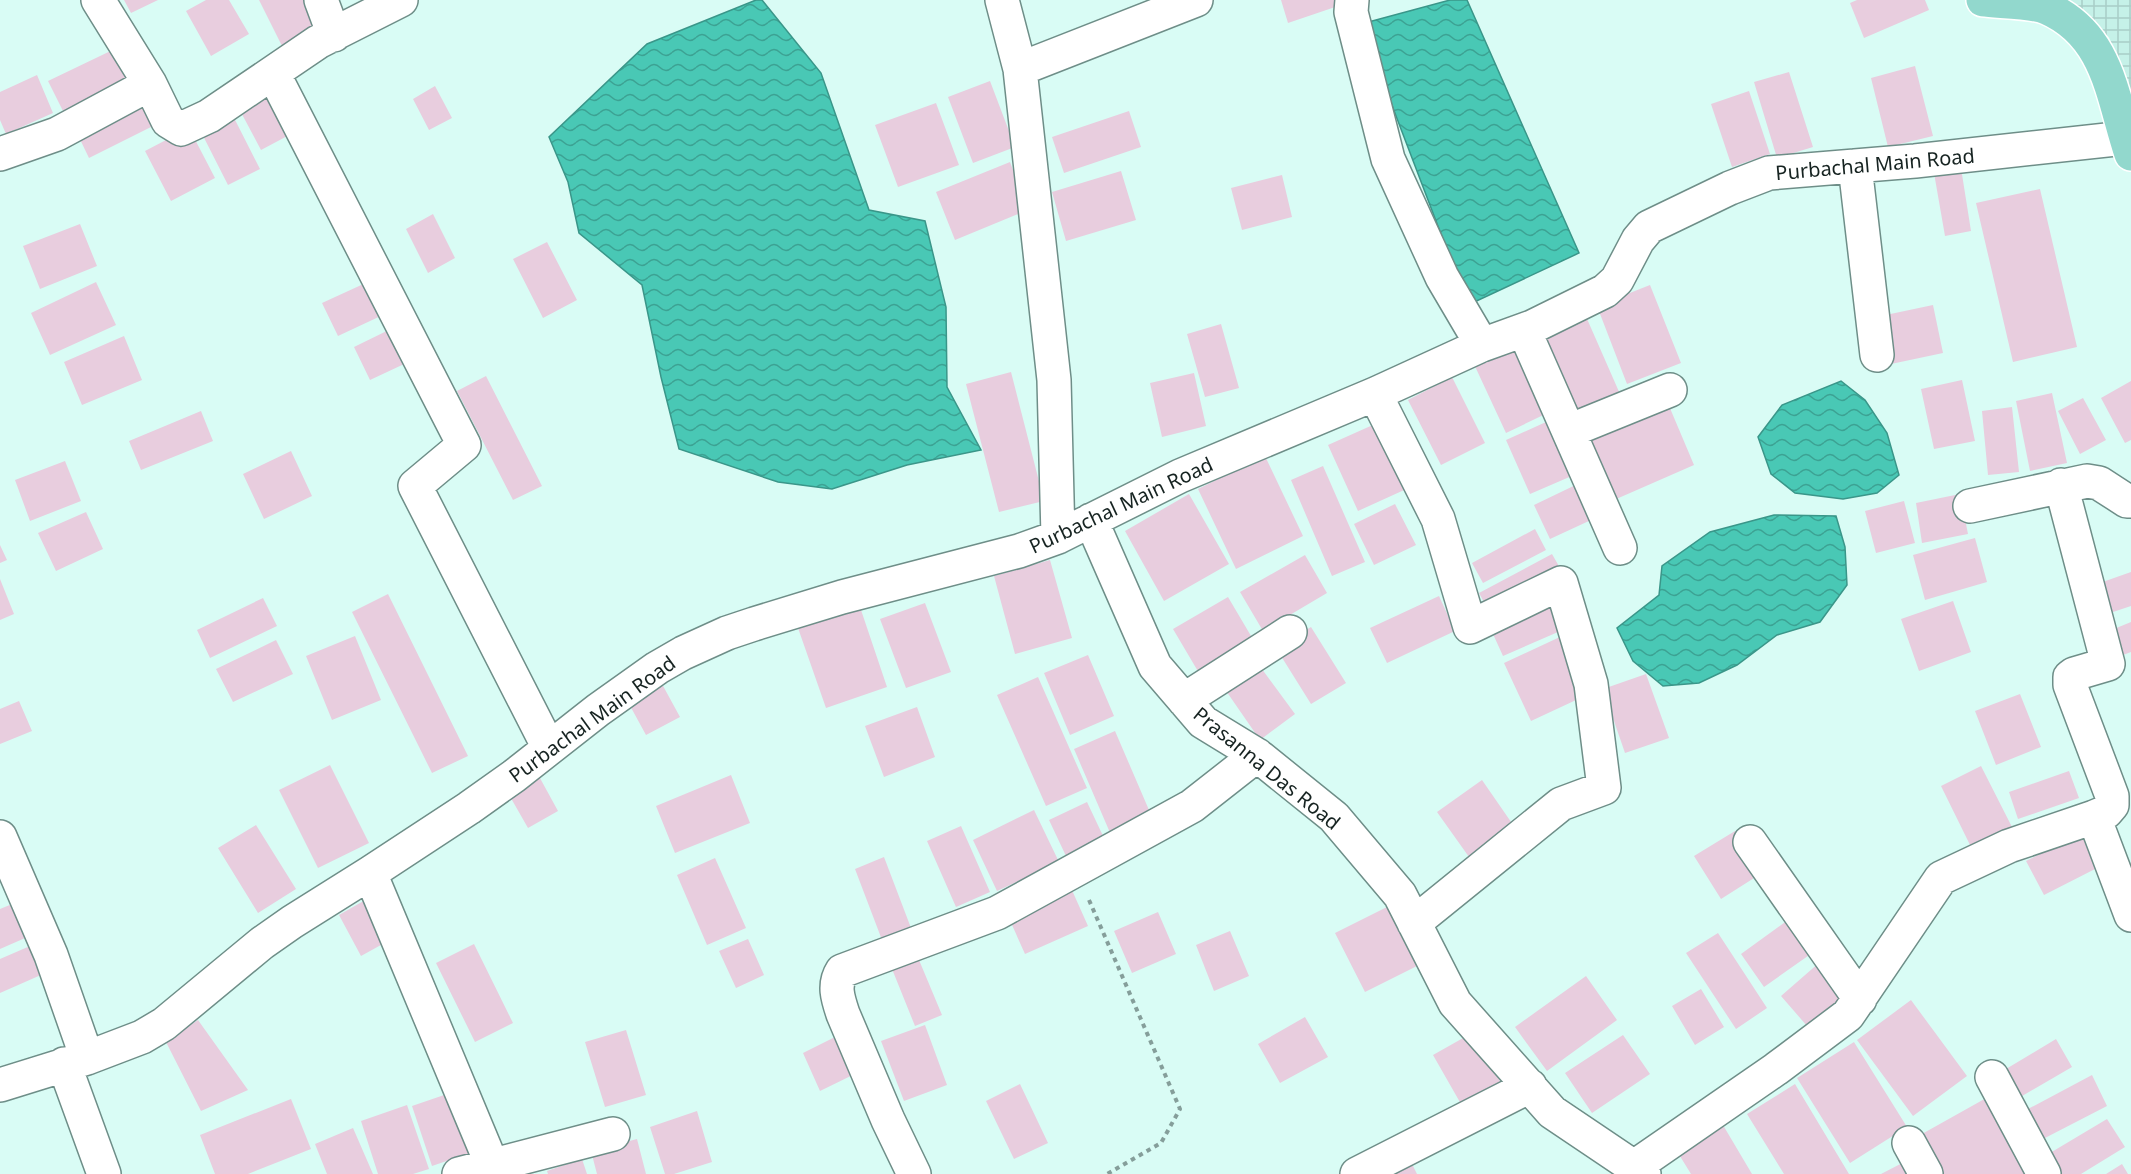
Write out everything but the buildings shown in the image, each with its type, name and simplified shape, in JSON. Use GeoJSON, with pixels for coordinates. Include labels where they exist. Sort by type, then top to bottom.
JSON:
{"type":"FeatureCollection","features":[{"type":"Feature","properties":{"kind":"main road"},"geometry":{"type":"LineString","coordinates":[[1983,0],[2072,10],[2085,34],[2121,85],[2128,146]]}},
{"type":"Feature","properties":{"kind":"street"},"geometry":{"type":"LineString","coordinates":[[98,0],[150,84],[168,121],[181,129],[209,116],[318,42],[401,0]]}},
{"type":"Feature","properties":{"kind":"street"},"geometry":{"type":"LineString","coordinates":[[321,0],[334,34]]}},
{"type":"Feature","properties":{"kind":"street"},"geometry":{"type":"LineString","coordinates":[[1002,0],[1020,69],[1053,380],[1058,537]]}},
{"type":"Feature","properties":{"kind":"street"},"geometry":{"type":"LineString","coordinates":[[1020,69],[1196,0]]}},
{"type":"Feature","properties":{"kind":"street"},"geometry":{"type":"LineString","coordinates":[[1352,0],[1351,12],[1388,159],[1442,277],[1482,345]]}},
{"type":"Feature","properties":{"kind":"street"},"geometry":{"type":"LineString","coordinates":[[273,73],[464,445],[415,486],[549,748]]}},
{"type":"Feature","properties":{"kind":"street"},"geometry":{"type":"LineString","coordinates":[[0,154],[57,134],[150,84]]}},
{"type":"Feature","properties":{"kind":"street","name":"Purbachal Main Road"},"geometry":{"type":"LineString","coordinates":[[0,1085],[142,1037],[164,1024],[292,922],[505,783],[668,661],[727,633],[842,597],[1019,551],[1058,537],[1180,476],[1375,394],[1482,345],[1524,330],[1605,291],[1617,280],[1638,240],[1649,228],[1730,188],[1769,173],[1785,171],[2128,146]]}},
{"type":"Feature","properties":{"kind":"street"},"geometry":{"type":"LineString","coordinates":[[1855,166],[1877,354]]}},
{"type":"Feature","properties":{"kind":"street"},"geometry":{"type":"LineString","coordinates":[[1524,330],[1620,548]]}},
{"type":"Feature","properties":{"kind":"street"},"geometry":{"type":"LineString","coordinates":[[1569,431],[1671,390]]}},
{"type":"Feature","properties":{"kind":"street"},"geometry":{"type":"LineString","coordinates":[[1375,394],[1438,519],[1470,627],[1561,583],[1591,684],[1604,788],[1562,804],[1414,923]]}},
{"type":"Feature","properties":{"kind":"street"},"geometry":{"type":"LineString","coordinates":[[1970,506],[2087,481],[2099,483],[2127,501],[2131,501]]}},
{"type":"Feature","properties":{"kind":"street"},"geometry":{"type":"LineString","coordinates":[[2061,485],[2108,664],[2074,674],[2070,677],[2070,685],[2112,796],[2131,915]]}},
{"type":"Feature","properties":{"kind":"street","name":"Prasanna Das Road"},"geometry":{"type":"LineString","coordinates":[[1091,520],[1155,666],[1203,722],[1257,756],[1334,817],[1400,895],[1455,1003],[1552,1112],[1639,1170]]}},
{"type":"Feature","properties":{"kind":"street"},"geometry":{"type":"LineString","coordinates":[[1184,700],[1290,632]]}},
{"type":"Feature","properties":{"kind":"street"},"geometry":{"type":"LineString","coordinates":[[914,1174],[888,1120],[843,1014],[837,996],[837,978],[842,971],[997,913],[1192,807],[1257,756]]}},
{"type":"Feature","properties":{"kind":"street"},"geometry":{"type":"LineString","coordinates":[[1639,1170],[1848,1015],[1941,878],[2009,846],[2112,807]]}},
{"type":"Feature","properties":{"kind":"street"},"geometry":{"type":"LineString","coordinates":[[0,837],[51,955],[104,1174]]}},
{"type":"Feature","properties":{"kind":"street"},"geometry":{"type":"LineString","coordinates":[[1750,842],[1860,999]]}},
{"type":"Feature","properties":{"kind":"street"},"geometry":{"type":"LineString","coordinates":[[370,873],[492,1166]]}},
{"type":"Feature","properties":{"kind":"street"},"geometry":{"type":"LineString","coordinates":[[1992,1077],[2044,1174]]}},
{"type":"Feature","properties":{"kind":"street"},"geometry":{"type":"LineString","coordinates":[[1358,1174],[1530,1086]]}},
{"type":"Feature","properties":{"kind":"street"},"geometry":{"type":"LineString","coordinates":[[459,1174],[613,1134]]}},
{"type":"Feature","properties":{"kind":"street"},"geometry":{"type":"LineString","coordinates":[[1909,1143],[1926,1174]]}},
{"type":"Feature","properties":{"kind":"path"},"geometry":{"type":"LineString","coordinates":[[1076,869],[1179,1109],[1161,1143],[1107,1174]]}},
{"type":"Feature","properties":{"kind":"shaded area"},"geometry":{"type":"Polygon","coordinates":[[[2052,0],[2131,0],[2131,114],[2109,37],[2052,0]]]}},
{"type":"Feature","properties":{"kind":"water"},"geometry":{"type":"Polygon","coordinates":[[[756,0],[762,0],[821,73],[869,210],[925,221],[946,307],[947,387],[981,450],[907,465],[832,489],[778,482],[679,449],[642,285],[579,233],[568,182],[549,137],[647,44],[756,0]]]}},
{"type":"Feature","properties":{"kind":"water"},"geometry":{"type":"Polygon","coordinates":[[[1450,0],[1467,0],[1579,253],[1468,305],[1361,24],[1450,0]]]}},
{"type":"Feature","properties":{"kind":"water"},"geometry":{"type":"Polygon","coordinates":[[[1841,381],[1865,400],[1887,433],[1899,475],[1877,493],[1843,499],[1795,493],[1771,474],[1758,437],[1782,405],[1841,381]]]}},
{"type":"Feature","properties":{"kind":"water"},"geometry":{"type":"Polygon","coordinates":[[[1774,515],[1836,516],[1845,547],[1847,585],[1820,622],[1777,635],[1737,665],[1699,683],[1663,686],[1633,661],[1617,628],[1659,595],[1662,566],[1710,532],[1774,515]]]}}]}
